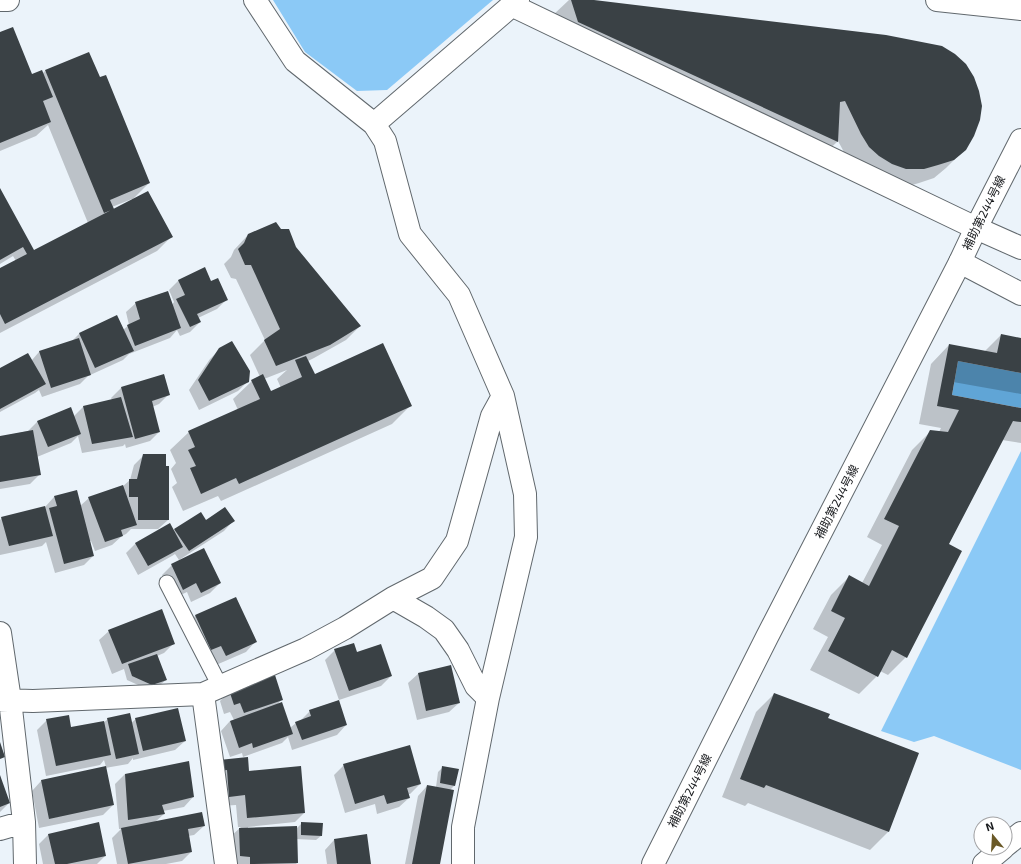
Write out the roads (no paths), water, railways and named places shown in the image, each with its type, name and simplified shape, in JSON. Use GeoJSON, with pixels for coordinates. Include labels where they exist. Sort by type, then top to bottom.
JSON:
{"type":"FeatureCollection","features":[{"type":"Feature","properties":{"kind":"street"},"geometry":{"type":"LineString","coordinates":[[0,0],[8,0]]}},
{"type":"Feature","properties":{"kind":"street"},"geometry":{"type":"LineString","coordinates":[[255,0],[294,61],[374,124],[385,141],[410,234],[459,295],[503,396],[525,494],[526,537],[488,698],[463,827],[464,864]]}},
{"type":"Feature","properties":{"kind":"street"},"geometry":{"type":"LineString","coordinates":[[937,0],[1021,9]]}},
{"type":"Feature","properties":{"kind":"street"},"geometry":{"type":"LineString","coordinates":[[374,124],[515,3],[976,228],[1021,248]]}},
{"type":"Feature","properties":{"kind":"street","name":"補助第244号線"},"geometry":{"type":"LineString","coordinates":[[653,864],[1021,140]]}},
{"type":"Feature","properties":{"kind":"street"},"geometry":{"type":"LineString","coordinates":[[960,262],[1021,294]]}},
{"type":"Feature","properties":{"kind":"street"},"geometry":{"type":"LineString","coordinates":[[5,700],[33,701],[212,690],[306,649],[345,628],[393,598],[432,578],[457,541],[492,416],[503,396]]}},
{"type":"Feature","properties":{"kind":"street"},"geometry":{"type":"LineString","coordinates":[[393,598],[426,617],[444,630],[458,650],[476,686],[488,698]]}},
{"type":"Feature","properties":{"kind":"street"},"geometry":{"type":"LineString","coordinates":[[0,633],[5,700],[24,822],[25,864]]}},
{"type":"Feature","properties":{"kind":"street"},"geometry":{"type":"LineString","coordinates":[[212,690],[226,864]]}},
{"type":"Feature","properties":{"kind":"street"},"geometry":{"type":"LineString","coordinates":[[0,829],[24,822]]}},
{"type":"Feature","properties":{"kind":"street"},"geometry":{"type":"LineString","coordinates":[[1013,840],[1021,833]]}},
{"type":"Feature","properties":{"kind":"street"},"geometry":{"type":"LineString","coordinates":[[984,864],[993,856]]}},
{"type":"Feature","properties":{"kind":"lane"},"geometry":{"type":"LineString","coordinates":[[167,583],[212,690]]}}]}
